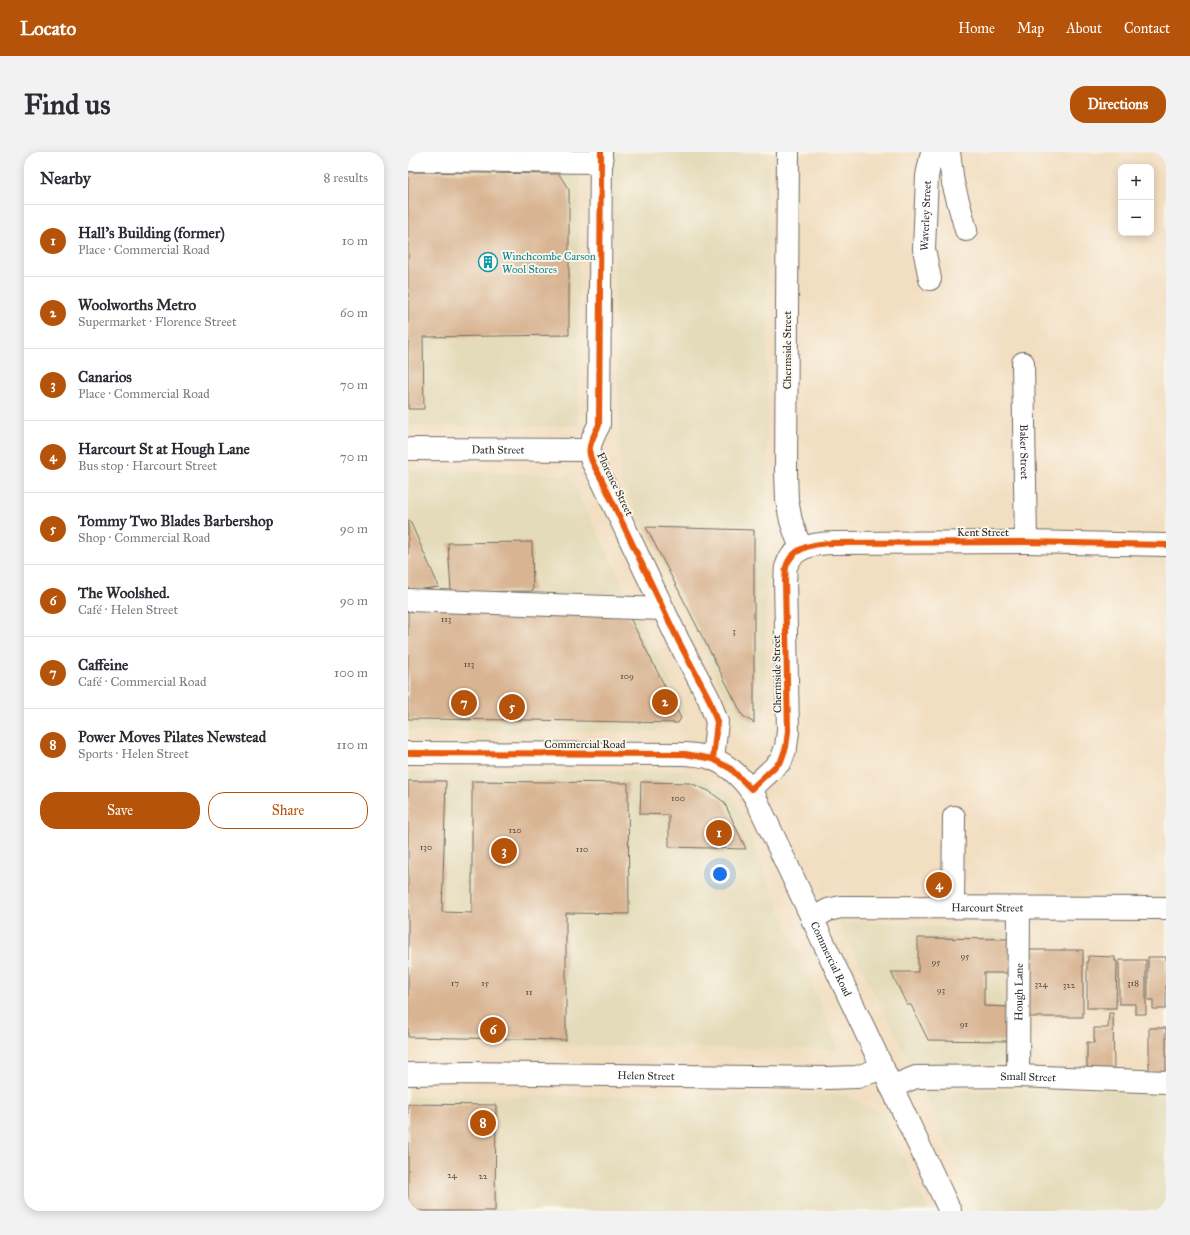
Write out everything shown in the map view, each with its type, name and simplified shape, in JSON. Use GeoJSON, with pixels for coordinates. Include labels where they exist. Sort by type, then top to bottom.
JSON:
{"type":"FeatureCollection","features":[{"type":"Feature","properties":{"kind":"street","name":"Chermside Street"},"geometry":{"type":"LineString","coordinates":[[751,789],[781,761],[786,747],[788,731],[786,566],[792,557],[801,549],[791,521],[787,500],[786,472],[788,152]]}},
{"type":"Feature","properties":{"kind":"street","name":"Waverley Street"},"geometry":{"type":"LineString","coordinates":[[930,279],[924,248],[927,176],[932,152]]}},
{"type":"Feature","properties":{"kind":"street"},"geometry":{"type":"LineString","coordinates":[[949,152],[953,183],[966,230]]}},
{"type":"Feature","properties":{"kind":"street"},"geometry":{"type":"LineString","coordinates":[[408,160],[602,157]]}},
{"type":"Feature","properties":{"kind":"street","name":"Florence Street"},"geometry":{"type":"LineString","coordinates":[[602,157],[599,425],[588,450],[592,462],[663,609],[709,699],[717,722],[713,759]]}},
{"type":"Feature","properties":{"kind":"street","name":"Baker Street"},"geometry":{"type":"LineString","coordinates":[[1024,363],[1026,542]]}},
{"type":"Feature","properties":{"kind":"street","name":"Dath Street"},"geometry":{"type":"LineString","coordinates":[[408,449],[588,450]]}},
{"type":"Feature","properties":{"kind":"street","name":"Kent Street"},"geometry":{"type":"LineString","coordinates":[[801,549],[818,543],[1026,542],[1166,545]]}},
{"type":"Feature","properties":{"kind":"street"},"geometry":{"type":"LineString","coordinates":[[408,600],[663,609]]}},
{"type":"Feature","properties":{"kind":"street","name":"Commercial Road"},"geometry":{"type":"LineString","coordinates":[[408,753],[685,754],[713,759],[731,769],[751,789],[950,1211]]}},
{"type":"Feature","properties":{"kind":"street"},"geometry":{"type":"LineString","coordinates":[[953,906],[954,817]]}},
{"type":"Feature","properties":{"kind":"street","name":"Harcourt Street"},"geometry":{"type":"LineString","coordinates":[[812,919],[828,910],[841,907],[953,906],[1019,908],[1166,908]]}},
{"type":"Feature","properties":{"kind":"street","name":"Hough Lane"},"geometry":{"type":"LineString","coordinates":[[1018,1076],[1019,908]]}},
{"type":"Feature","properties":{"kind":"street","name":"Helen Street"},"geometry":{"type":"LineString","coordinates":[[408,1074],[468,1073],[887,1078]]}},
{"type":"Feature","properties":{"kind":"street","name":"Small Street"},"geometry":{"type":"LineString","coordinates":[[887,1078],[1018,1076],[1166,1082]]}},
{"type":"Feature","properties":{"kind":"shaded area"},"geometry":{"type":"Polygon","coordinates":[[[610,152],[768,152],[766,712],[759,733],[743,733],[621,480],[610,152]]]}},
{"type":"Feature","properties":{"kind":"shaded area","name":"Winchcombe Carson Wool Stores"},"geometry":{"type":"Polygon","coordinates":[[[408,170],[580,170],[577,426],[408,426],[408,170]]]}},
{"type":"Feature","properties":{"kind":"shaded area"},"geometry":{"type":"Polygon","coordinates":[[[408,470],[569,475],[687,714],[655,732],[408,731],[408,470]]]}},
{"type":"Feature","properties":{"kind":"shaded area"},"geometry":{"type":"Polygon","coordinates":[[[685,770],[733,796],[839,1050],[408,1042],[408,772],[685,770]]]}},
{"type":"Feature","properties":{"kind":"shaded area"},"geometry":{"type":"Polygon","coordinates":[[[838,921],[1027,932],[1031,1064],[911,1065],[838,921]]]}},
{"type":"Feature","properties":{"kind":"shaded area"},"geometry":{"type":"Polygon","coordinates":[[[1166,1089],[1166,1211],[979,1211],[922,1091],[1166,1089]]]}},
{"type":"Feature","properties":{"kind":"shaded area"},"geometry":{"type":"Polygon","coordinates":[[[845,1095],[883,1114],[928,1211],[408,1211],[408,1097],[845,1095]]]}},
{"type":"Feature","properties":{"kind":"building","name":"Winchcombe Carson Wool Stores"},"geometry":{"type":"Polygon","coordinates":[[[408,172],[559,174],[569,190],[569,335],[423,337],[424,409],[408,409],[408,172]]]}},
{"type":"Feature","properties":{"kind":"building"},"geometry":{"type":"Polygon","coordinates":[[[408,521],[410,521],[439,587],[408,591],[408,521]]]}},
{"type":"Feature","properties":{"kind":"building"},"geometry":{"type":"Polygon","coordinates":[[[646,527],[754,530],[754,723],[743,716],[646,527]]]}},
{"type":"Feature","properties":{"kind":"building"},"geometry":{"type":"Polygon","coordinates":[[[532,542],[533,591],[451,592],[448,543],[532,542]]]}},
{"type":"Feature","properties":{"kind":"building"},"geometry":{"type":"Polygon","coordinates":[[[408,606],[629,616],[681,718],[678,723],[408,719],[408,606]]]}},
{"type":"Feature","properties":{"kind":"building"},"geometry":{"type":"Polygon","coordinates":[[[408,781],[446,781],[442,912],[472,913],[472,781],[628,783],[629,914],[566,913],[566,1040],[408,1037],[408,781]]]}},
{"type":"Feature","properties":{"kind":"building"},"geometry":{"type":"Polygon","coordinates":[[[641,782],[690,783],[709,791],[724,802],[746,849],[669,847],[669,815],[640,814],[641,782]]]}},
{"type":"Feature","properties":{"kind":"building"},"geometry":{"type":"Polygon","coordinates":[[[918,938],[1012,939],[1012,973],[984,973],[984,1006],[1008,1007],[1008,1041],[928,1040],[911,1005],[907,1005],[891,972],[918,972],[918,938]]]}},
{"type":"Feature","properties":{"kind":"building"},"geometry":{"type":"Polygon","coordinates":[[[1027,950],[1083,950],[1083,1017],[1027,1017],[1027,950]]]}},
{"type":"Feature","properties":{"kind":"building"},"geometry":{"type":"Polygon","coordinates":[[[1088,956],[1115,957],[1115,961],[1117,961],[1116,1008],[1087,1008],[1088,956]]]}},
{"type":"Feature","properties":{"kind":"building"},"geometry":{"type":"Polygon","coordinates":[[[1148,957],[1166,957],[1166,1009],[1153,1009],[1153,1000],[1148,1000],[1148,957]]]}},
{"type":"Feature","properties":{"kind":"building"},"geometry":{"type":"Polygon","coordinates":[[[1119,960],[1146,960],[1146,1014],[1135,1014],[1135,1004],[1119,1004],[1119,960]]]}},
{"type":"Feature","properties":{"kind":"building"},"geometry":{"type":"Polygon","coordinates":[[[1109,1013],[1113,1013],[1114,1072],[1087,1072],[1087,1042],[1094,1043],[1094,1028],[1108,1028],[1109,1013]]]}},
{"type":"Feature","properties":{"kind":"building"},"geometry":{"type":"Polygon","coordinates":[[[1149,1028],[1166,1028],[1166,1072],[1149,1072],[1149,1028]]]}},
{"type":"Feature","properties":{"kind":"building"},"geometry":{"type":"Polygon","coordinates":[[[408,1104],[496,1105],[495,1211],[408,1211],[408,1104]]]}},
{"type":"Feature","properties":{"kind":"cycle path"},"geometry":{"type":"LineString","coordinates":[[601,152],[599,425],[591,442],[591,459],[678,640],[709,699],[717,722],[713,759]]}},
{"type":"Feature","properties":{"kind":"cycle path"},"geometry":{"type":"LineString","coordinates":[[408,753],[685,754],[713,759],[731,769],[751,789],[781,761],[786,747],[788,731],[785,580],[786,567],[789,560],[799,550],[813,545],[835,543],[1026,542],[1166,545]]}},
{"type":"Feature","properties":{"kind":"place","name":"Winchcombe Carson Wool Stores"},"geometry":{"type":"Point","coordinates":[488,262]}},
{"type":"Feature","properties":{"kind":"place","name":"Woolworths Metro"},"geometry":{"type":"Point","coordinates":[665,702]}},
{"type":"Feature","properties":{"kind":"place","name":"Caffeine"},"geometry":{"type":"Point","coordinates":[464,703]}},
{"type":"Feature","properties":{"kind":"place","name":"Tommy Two Blades Barbershop"},"geometry":{"type":"Point","coordinates":[512,707]}},
{"type":"Feature","properties":{"kind":"place","name":"Hall's Building (former)"},"geometry":{"type":"Point","coordinates":[719,833]}},
{"type":"Feature","properties":{"kind":"place","name":"Canarios"},"geometry":{"type":"Point","coordinates":[504,851]}},
{"type":"Feature","properties":{"kind":"place","name":"Harcourt St at Hough Lane"},"geometry":{"type":"Point","coordinates":[939,885]}},
{"type":"Feature","properties":{"kind":"place","name":"The Woolshed."},"geometry":{"type":"Point","coordinates":[493,1030]}},
{"type":"Feature","properties":{"kind":"place","name":"Power Moves Pilates Newstead"},"geometry":{"type":"Point","coordinates":[483,1123]}}]}
